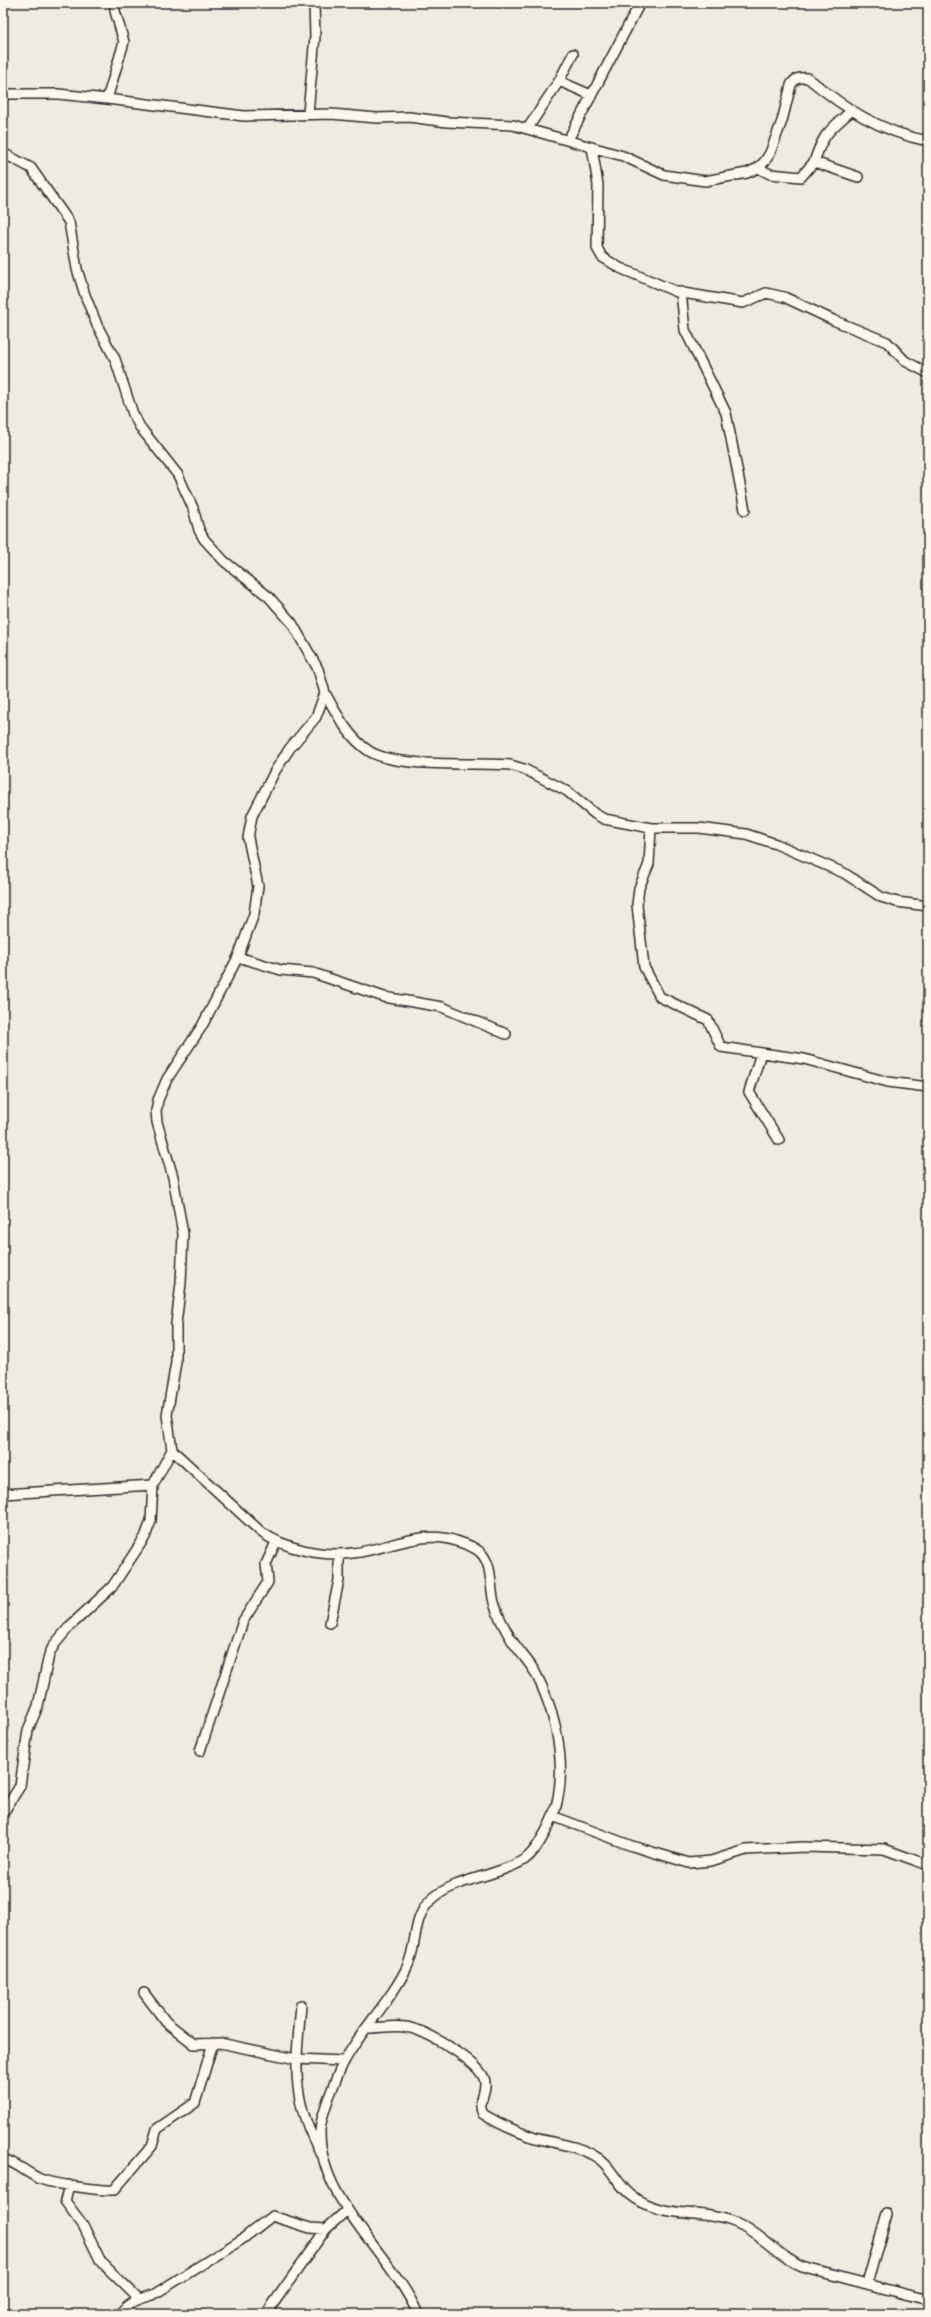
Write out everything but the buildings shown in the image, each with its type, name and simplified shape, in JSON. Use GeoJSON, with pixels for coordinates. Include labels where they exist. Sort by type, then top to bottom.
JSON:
{"type":"FeatureCollection","features":[{"type":"Feature","properties":{"kind":"street"},"geometry":{"type":"LineString","coordinates":[[107,99],[124,42],[114,11],[115,3]]}},
{"type":"Feature","properties":{"kind":"street"},"geometry":{"type":"LineString","coordinates":[[308,113],[315,36],[314,3]]}},
{"type":"Feature","properties":{"kind":"street"},"geometry":{"type":"LineString","coordinates":[[568,140],[640,3]]}},
{"type":"Feature","properties":{"kind":"street"},"geometry":{"type":"LineString","coordinates":[[528,128],[560,81],[573,54]]}},
{"type":"Feature","properties":{"kind":"street"},"geometry":{"type":"LineString","coordinates":[[3,94],[58,94],[244,116],[308,113],[376,118],[409,117],[447,122],[512,125],[528,128],[623,156],[664,175],[705,181],[738,176],[758,168],[770,153],[794,80],[798,78],[808,78],[851,110],[886,130],[928,141]]}},
{"type":"Feature","properties":{"kind":"street"},"geometry":{"type":"LineString","coordinates":[[560,81],[591,95]]}},
{"type":"Feature","properties":{"kind":"street"},"geometry":{"type":"LineString","coordinates":[[758,168],[770,174],[801,177],[814,162],[825,136],[833,125],[851,110]]}},
{"type":"Feature","properties":{"kind":"street"},"geometry":{"type":"LineString","coordinates":[[592,148],[598,185],[596,235],[598,253],[602,258],[620,268],[659,285],[681,292],[742,303],[748,302],[766,293],[777,294],[887,342],[905,361],[928,373]]}},
{"type":"Feature","properties":{"kind":"street"},"geometry":{"type":"LineString","coordinates":[[3,153],[31,168],[69,222],[78,269],[85,295],[97,325],[115,360],[133,414],[140,427],[178,475],[193,508],[199,530],[204,539],[224,561],[269,597],[292,623],[318,669],[325,693],[354,738],[368,750],[378,756],[421,762],[510,765],[524,769],[567,791],[604,820],[651,828],[699,828],[746,834],[762,839],[844,873],[881,896],[897,902],[928,906]]}},
{"type":"Feature","properties":{"kind":"street"},"geometry":{"type":"LineString","coordinates":[[814,162],[858,177]]}},
{"type":"Feature","properties":{"kind":"street"},"geometry":{"type":"LineString","coordinates":[[681,292],[685,330],[726,413],[745,510]]}},
{"type":"Feature","properties":{"kind":"street"},"geometry":{"type":"LineString","coordinates":[[3,1813],[20,1786],[28,1730],[38,1706],[50,1655],[54,1645],[70,1626],[112,1587],[145,1537],[151,1521],[153,1485],[172,1450],[167,1415],[176,1362],[176,1324],[182,1283],[183,1234],[173,1177],[157,1122],[158,1100],[167,1079],[202,1026],[238,957],[254,914],[257,897],[256,871],[249,850],[248,838],[252,816],[275,771],[290,748],[316,717],[325,693]]}},
{"type":"Feature","properties":{"kind":"street"},"geometry":{"type":"LineString","coordinates":[[651,828],[649,864],[639,888],[637,905],[641,954],[646,973],[660,997],[708,1020],[713,1026],[718,1045],[823,1063],[849,1072],[888,1082],[928,1087]]}},
{"type":"Feature","properties":{"kind":"street"},"geometry":{"type":"LineString","coordinates":[[238,957],[281,970],[313,973],[384,997],[442,1007],[506,1034]]}},
{"type":"Feature","properties":{"kind":"street"},"geometry":{"type":"LineString","coordinates":[[761,1053],[749,1092],[778,1140]]}},
{"type":"Feature","properties":{"kind":"street"},"geometry":{"type":"LineString","coordinates":[[172,1450],[261,1532],[276,1542],[339,1554],[367,1551],[424,1536],[455,1540],[470,1546],[482,1554],[488,1566],[495,1607],[511,1639],[536,1672],[558,1738],[560,1767],[555,1817],[537,1847],[522,1861],[440,1892],[428,1902],[418,1920],[407,1966],[390,1996],[344,2061],[322,2118],[322,2155]]}},
{"type":"Feature","properties":{"kind":"street"},"geometry":{"type":"LineString","coordinates":[[3,1494],[153,1485]]}},
{"type":"Feature","properties":{"kind":"street"},"geometry":{"type":"LineString","coordinates":[[200,1751],[243,1621],[268,1582],[266,1564],[276,1542]]}},
{"type":"Feature","properties":{"kind":"street"},"geometry":{"type":"LineString","coordinates":[[330,1623],[339,1580],[339,1554]]}},
{"type":"Feature","properties":{"kind":"street"},"geometry":{"type":"LineString","coordinates":[[555,1817],[632,1846],[689,1863],[711,1861],[746,1850],[803,1847],[884,1849],[928,1866]]}},
{"type":"Feature","properties":{"kind":"street"},"geometry":{"type":"LineString","coordinates":[[144,1993],[162,2018],[189,2042],[200,2045],[213,2043],[296,2059],[344,2061]]}},
{"type":"Feature","properties":{"kind":"street"},"geometry":{"type":"LineString","coordinates":[[301,2005],[296,2059],[298,2098],[308,2127],[322,2155],[328,2176],[347,2210],[399,2279],[418,2314]]}},
{"type":"Feature","properties":{"kind":"street"},"geometry":{"type":"LineString","coordinates":[[366,2028],[405,2027],[436,2039],[481,2073],[485,2083],[480,2104],[483,2114],[503,2125],[534,2137],[592,2154],[608,2166],[632,2197],[652,2206],[670,2211],[717,2218],[737,2223],[790,2262],[838,2278],[928,2300]]}},
{"type":"Feature","properties":{"kind":"street"},"geometry":{"type":"LineString","coordinates":[[3,2159],[14,2163],[38,2178],[69,2185],[109,2191],[117,2188],[152,2146],[157,2129],[195,2102],[213,2043]]}},
{"type":"Feature","properties":{"kind":"street"},"geometry":{"type":"LineString","coordinates":[[69,2185],[65,2201],[83,2225],[101,2262],[138,2298]]}},
{"type":"Feature","properties":{"kind":"street"},"geometry":{"type":"LineString","coordinates":[[266,2314],[326,2229],[347,2210]]}},
{"type":"Feature","properties":{"kind":"street"},"geometry":{"type":"LineString","coordinates":[[867,2284],[887,2214]]}},
{"type":"Feature","properties":{"kind":"street"},"geometry":{"type":"LineString","coordinates":[[120,2314],[124,2308],[138,2298],[153,2295],[241,2240],[272,2216],[310,2228],[326,2229]]}}]}
